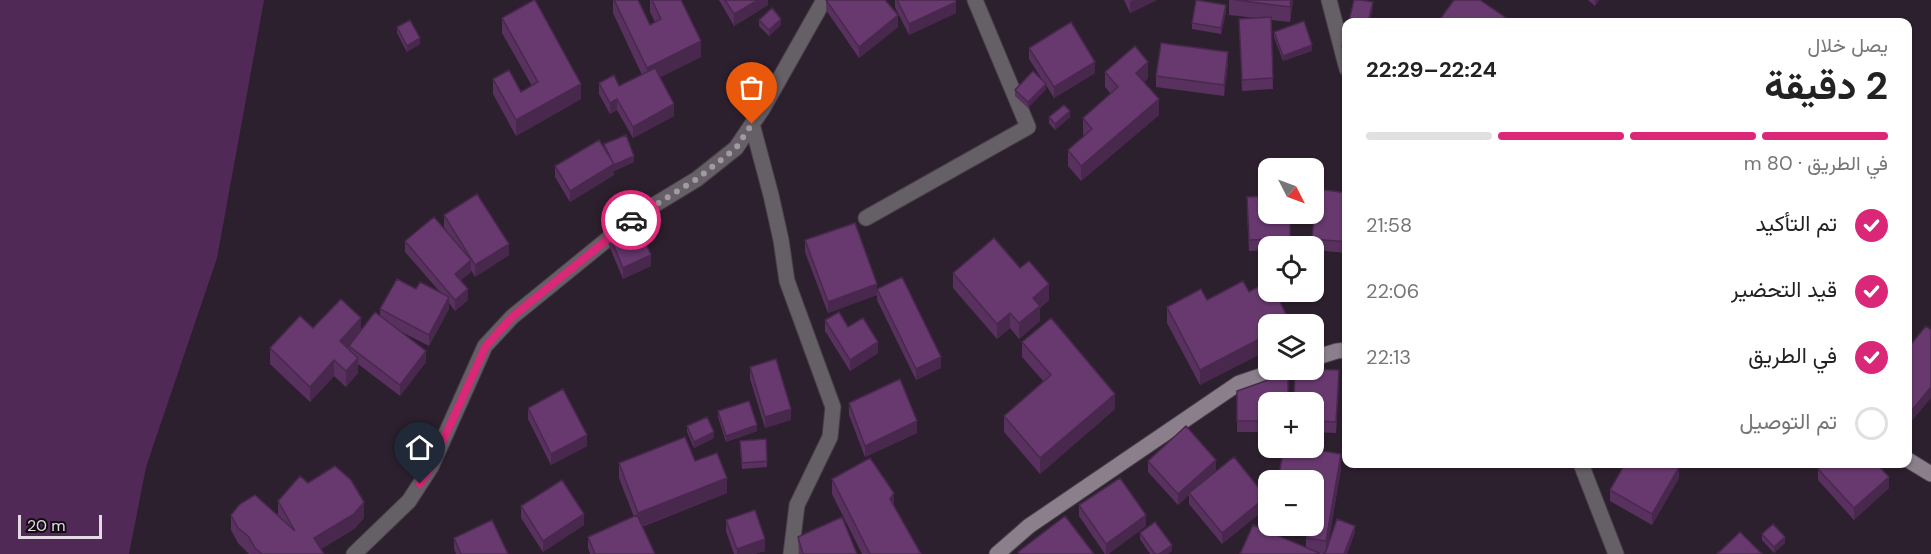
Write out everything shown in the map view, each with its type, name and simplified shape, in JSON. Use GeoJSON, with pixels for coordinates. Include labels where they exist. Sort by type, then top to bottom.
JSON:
{"type":"FeatureCollection","features":[{"type":"Feature","properties":{"kind":"main road"},"geometry":{"type":"LineString","coordinates":[[1324,355],[1342,350]]}},
{"type":"Feature","properties":{"kind":"main road"},"geometry":{"type":"LineString","coordinates":[[997,554],[1029,526],[1239,383],[1258,377]]}},
{"type":"Feature","properties":{"kind":"main road"},"geometry":{"type":"LineString","coordinates":[[1912,462],[1931,474]]}},
{"type":"Feature","properties":{"kind":"street"},"geometry":{"type":"LineString","coordinates":[[354,554],[409,501],[431,467],[486,346],[512,317],[636,216],[697,179],[736,148],[824,0]]}},
{"type":"Feature","properties":{"kind":"street"},"geometry":{"type":"LineString","coordinates":[[867,218],[1028,127],[975,0]]}},
{"type":"Feature","properties":{"kind":"street"},"geometry":{"type":"LineString","coordinates":[[1329,0],[1342,50]]}},
{"type":"Feature","properties":{"kind":"street"},"geometry":{"type":"LineString","coordinates":[[752,124],[774,206],[787,281],[833,407],[830,437],[797,505],[791,554]]}},
{"type":"Feature","properties":{"kind":"street"},"geometry":{"type":"LineString","coordinates":[[1583,468],[1616,554]]}},
{"type":"Feature","properties":{"kind":"shaded area"},"geometry":{"type":"Polygon","coordinates":[[[0,0],[264,0],[217,258],[146,467],[129,554],[0,554],[0,0]]]}},
{"type":"Feature","properties":{"kind":"building"},"geometry":{"type":"Polygon","coordinates":[[[534,0],[581,84],[516,120],[493,79],[509,70],[521,92],[538,82],[502,18],[534,0]]]}},
{"type":"Feature","properties":{"kind":"building"},"geometry":{"type":"Polygon","coordinates":[[[614,0],[638,0],[650,25],[661,19],[652,0],[681,0],[701,41],[647,68],[614,0]]]}},
{"type":"Feature","properties":{"kind":"building"},"geometry":{"type":"Polygon","coordinates":[[[725,0],[758,0],[734,14],[725,0]]]}},
{"type":"Feature","properties":{"kind":"building"},"geometry":{"type":"Polygon","coordinates":[[[826,0],[885,0],[898,15],[859,47],[826,0]]]}},
{"type":"Feature","properties":{"kind":"building"},"geometry":{"type":"Polygon","coordinates":[[[897,0],[955,0],[956,2],[909,24],[897,0]]]}},
{"type":"Feature","properties":{"kind":"building"},"geometry":{"type":"Polygon","coordinates":[[[1196,0],[1226,5],[1221,28],[1192,23],[1196,0]]]}},
{"type":"Feature","properties":{"kind":"building"},"geometry":{"type":"Polygon","coordinates":[[[1235,0],[1291,0],[1290,7],[1235,0]]]}},
{"type":"Feature","properties":{"kind":"building"},"geometry":{"type":"Polygon","coordinates":[[[1354,0],[1373,2],[1369,18],[1350,18],[1354,0]]]}},
{"type":"Feature","properties":{"kind":"building"},"geometry":{"type":"Polygon","coordinates":[[[1454,0],[1480,0],[1506,18],[1441,18],[1454,0]]]}},
{"type":"Feature","properties":{"kind":"building"},"geometry":{"type":"Polygon","coordinates":[[[772,8],[781,19],[769,30],[759,20],[772,8]]]}},
{"type":"Feature","properties":{"kind":"building"},"geometry":{"type":"Polygon","coordinates":[[[1271,17],[1273,78],[1242,80],[1239,19],[1271,17]]]}},
{"type":"Feature","properties":{"kind":"building"},"geometry":{"type":"Polygon","coordinates":[[[410,20],[420,38],[407,46],[397,27],[410,20]]]}},
{"type":"Feature","properties":{"kind":"building"},"geometry":{"type":"Polygon","coordinates":[[[1304,21],[1312,45],[1283,56],[1274,32],[1304,21]]]}},
{"type":"Feature","properties":{"kind":"building"},"geometry":{"type":"Polygon","coordinates":[[[1071,22],[1095,62],[1054,87],[1029,48],[1071,22]]]}},
{"type":"Feature","properties":{"kind":"building"},"geometry":{"type":"Polygon","coordinates":[[[1161,43],[1228,52],[1224,85],[1156,76],[1161,43]]]}},
{"type":"Feature","properties":{"kind":"building"},"geometry":{"type":"Polygon","coordinates":[[[1135,46],[1148,62],[1136,73],[1159,99],[1081,166],[1068,150],[1092,129],[1083,118],[1118,87],[1105,72],[1135,46]]]}},
{"type":"Feature","properties":{"kind":"building"},"geometry":{"type":"Polygon","coordinates":[[[655,68],[674,104],[633,127],[617,99],[610,103],[599,83],[614,75],[619,86],[655,68]]]}},
{"type":"Feature","properties":{"kind":"building"},"geometry":{"type":"Polygon","coordinates":[[[1033,71],[1046,84],[1028,102],[1015,90],[1033,71]]]}},
{"type":"Feature","properties":{"kind":"building"},"geometry":{"type":"Polygon","coordinates":[[[1064,105],[1070,111],[1055,124],[1049,117],[1064,105]]]}},
{"type":"Feature","properties":{"kind":"building"},"geometry":{"type":"Polygon","coordinates":[[[626,135],[634,156],[614,165],[604,144],[626,135]]]}},
{"type":"Feature","properties":{"kind":"building"},"geometry":{"type":"Polygon","coordinates":[[[599,140],[614,164],[570,191],[555,166],[599,140]]]}},
{"type":"Feature","properties":{"kind":"building"},"geometry":{"type":"Polygon","coordinates":[[[1324,190],[1342,192],[1342,242],[1324,240],[1324,236],[1312,236],[1314,224],[1324,224],[1324,190]]]}},
{"type":"Feature","properties":{"kind":"building"},"geometry":{"type":"Polygon","coordinates":[[[477,194],[509,244],[475,265],[444,215],[477,194]]]}},
{"type":"Feature","properties":{"kind":"building"},"geometry":{"type":"Polygon","coordinates":[[[1258,196],[1258,224],[1290,224],[1290,236],[1258,236],[1258,240],[1249,240],[1247,197],[1258,196]]]}},
{"type":"Feature","properties":{"kind":"building"},"geometry":{"type":"Polygon","coordinates":[[[434,217],[471,260],[455,274],[468,289],[455,300],[405,241],[434,217]]]}},
{"type":"Feature","properties":{"kind":"building"},"geometry":{"type":"Polygon","coordinates":[[[636,220],[651,255],[623,268],[608,232],[636,220]]]}},
{"type":"Feature","properties":{"kind":"building"},"geometry":{"type":"Polygon","coordinates":[[[855,223],[877,284],[828,302],[805,240],[855,223]]]}},
{"type":"Feature","properties":{"kind":"building"},"geometry":{"type":"Polygon","coordinates":[[[994,238],[1020,268],[1029,261],[1049,284],[1033,298],[1040,306],[1019,323],[1010,313],[997,324],[953,273],[994,238]]]}},
{"type":"Feature","properties":{"kind":"building"},"geometry":{"type":"Polygon","coordinates":[[[902,277],[941,357],[916,369],[877,289],[902,277]]]}},
{"type":"Feature","properties":{"kind":"building"},"geometry":{"type":"Polygon","coordinates":[[[397,279],[416,289],[420,282],[449,297],[429,335],[380,309],[397,279]]]}},
{"type":"Feature","properties":{"kind":"building"},"geometry":{"type":"Polygon","coordinates":[[[1243,281],[1249,292],[1258,287],[1258,302],[1280,302],[1286,314],[1258,314],[1258,340],[1200,370],[1167,307],[1201,289],[1207,300],[1243,281]]]}},
{"type":"Feature","properties":{"kind":"building"},"geometry":{"type":"Polygon","coordinates":[[[341,299],[361,318],[340,341],[358,358],[346,371],[334,360],[310,387],[270,348],[300,316],[313,328],[341,299]]]}},
{"type":"Feature","properties":{"kind":"building"},"geometry":{"type":"Polygon","coordinates":[[[375,312],[426,351],[400,385],[349,346],[375,312]]]}},
{"type":"Feature","properties":{"kind":"building"},"geometry":{"type":"Polygon","coordinates":[[[839,312],[848,327],[863,318],[878,342],[850,360],[825,320],[839,312]]]}},
{"type":"Feature","properties":{"kind":"building"},"geometry":{"type":"Polygon","coordinates":[[[1051,318],[1115,394],[1040,458],[1004,416],[1051,375],[1022,342],[1051,318]]]}},
{"type":"Feature","properties":{"kind":"building"},"geometry":{"type":"Polygon","coordinates":[[[1926,326],[1931,330],[1931,387],[1912,410],[1912,343],[1926,326]]]}},
{"type":"Feature","properties":{"kind":"building"},"geometry":{"type":"Polygon","coordinates":[[[776,359],[791,409],[765,417],[750,367],[776,359]]]}},
{"type":"Feature","properties":{"kind":"building"},"geometry":{"type":"Polygon","coordinates":[[[1324,370],[1339,370],[1336,422],[1324,421],[1324,392],[1294,392],[1295,380],[1324,380],[1324,370]]]}},
{"type":"Feature","properties":{"kind":"building"},"geometry":{"type":"Polygon","coordinates":[[[900,379],[917,421],[865,446],[849,403],[900,379]]]}},
{"type":"Feature","properties":{"kind":"building"},"geometry":{"type":"Polygon","coordinates":[[[1268,380],[1288,380],[1288,392],[1258,392],[1258,421],[1237,421],[1237,391],[1268,380]]]}},
{"type":"Feature","properties":{"kind":"building"},"geometry":{"type":"Polygon","coordinates":[[[563,389],[587,435],[551,454],[528,408],[563,389]]]}},
{"type":"Feature","properties":{"kind":"building"},"geometry":{"type":"Polygon","coordinates":[[[749,401],[757,425],[726,436],[718,411],[749,401]]]}},
{"type":"Feature","properties":{"kind":"building"},"geometry":{"type":"Polygon","coordinates":[[[707,417],[714,432],[694,442],[687,426],[707,417]]]}},
{"type":"Feature","properties":{"kind":"building"},"geometry":{"type":"Polygon","coordinates":[[[1186,426],[1216,460],[1178,494],[1148,461],[1186,426]]]}},
{"type":"Feature","properties":{"kind":"building"},"geometry":{"type":"Polygon","coordinates":[[[685,437],[695,461],[717,453],[727,478],[638,513],[619,463],[685,437]]]}},
{"type":"Feature","properties":{"kind":"building"},"geometry":{"type":"Polygon","coordinates":[[[766,439],[767,461],[742,463],[740,441],[766,439]]]}},
{"type":"Feature","properties":{"kind":"building"},"geometry":{"type":"Polygon","coordinates":[[[1324,451],[1341,454],[1326,541],[1306,538],[1306,536],[1324,536],[1324,470],[1280,470],[1282,458],[1324,458],[1324,451]]]}},
{"type":"Feature","properties":{"kind":"building"},"geometry":{"type":"Polygon","coordinates":[[[1234,457],[1258,487],[1258,504],[1222,533],[1189,493],[1234,457]]]}},
{"type":"Feature","properties":{"kind":"building"},"geometry":{"type":"Polygon","coordinates":[[[870,458],[894,493],[890,499],[921,554],[870,554],[832,479],[870,458]]]}},
{"type":"Feature","properties":{"kind":"building"},"geometry":{"type":"Polygon","coordinates":[[[335,466],[351,480],[364,502],[354,514],[314,538],[324,554],[262,554],[255,548],[248,536],[238,528],[231,515],[240,504],[255,495],[295,531],[278,501],[300,476],[308,483],[335,466]]]}},
{"type":"Feature","properties":{"kind":"building"},"geometry":{"type":"Polygon","coordinates":[[[1623,468],[1678,468],[1652,514],[1610,490],[1623,468]]]}},
{"type":"Feature","properties":{"kind":"building"},"geometry":{"type":"Polygon","coordinates":[[[1881,468],[1889,477],[1854,508],[1818,469],[1881,468]]]}},
{"type":"Feature","properties":{"kind":"building"},"geometry":{"type":"Polygon","coordinates":[[[1120,478],[1146,515],[1106,544],[1079,505],[1120,478]]]}},
{"type":"Feature","properties":{"kind":"building"},"geometry":{"type":"Polygon","coordinates":[[[562,480],[584,514],[543,541],[521,506],[562,480]]]}},
{"type":"Feature","properties":{"kind":"building"},"geometry":{"type":"Polygon","coordinates":[[[755,510],[765,539],[737,549],[726,520],[755,510]]]}},
{"type":"Feature","properties":{"kind":"building"},"geometry":{"type":"Polygon","coordinates":[[[637,515],[655,554],[595,554],[588,537],[637,515]]]}},
{"type":"Feature","properties":{"kind":"building"},"geometry":{"type":"Polygon","coordinates":[[[1065,516],[1094,554],[1019,554],[1018,552],[1065,516]]]}},
{"type":"Feature","properties":{"kind":"building"},"geometry":{"type":"Polygon","coordinates":[[[842,517],[857,554],[803,554],[798,537],[842,517]]]}},
{"type":"Feature","properties":{"kind":"building"},"geometry":{"type":"Polygon","coordinates":[[[1337,519],[1355,526],[1344,554],[1326,554],[1324,553],[1337,519]]]}},
{"type":"Feature","properties":{"kind":"building"},"geometry":{"type":"Polygon","coordinates":[[[492,520],[508,554],[461,554],[454,538],[492,520]]]}},
{"type":"Feature","properties":{"kind":"building"},"geometry":{"type":"Polygon","coordinates":[[[1155,522],[1172,545],[1159,554],[1155,554],[1140,533],[1155,522]]]}},
{"type":"Feature","properties":{"kind":"building"},"geometry":{"type":"Polygon","coordinates":[[[1773,524],[1785,537],[1774,547],[1762,534],[1773,524]]]}},
{"type":"Feature","properties":{"kind":"building"},"geometry":{"type":"Polygon","coordinates":[[[1253,525],[1258,527],[1258,536],[1279,536],[1319,553],[1319,554],[1240,554],[1253,525]]]}},
{"type":"Feature","properties":{"kind":"building"},"geometry":{"type":"Polygon","coordinates":[[[1740,532],[1762,554],[1717,554],[1740,532]]]}},
{"type":"Feature","properties":{"kind":"way so far"},"geometry":{"type":"LineString","coordinates":[[631,220],[697,179],[736,148],[752,124]]}},
{"type":"Feature","properties":{"kind":"route"},"geometry":{"type":"LineString","coordinates":[[420,484],[431,467],[486,346],[512,317],[631,220]]}}]}
